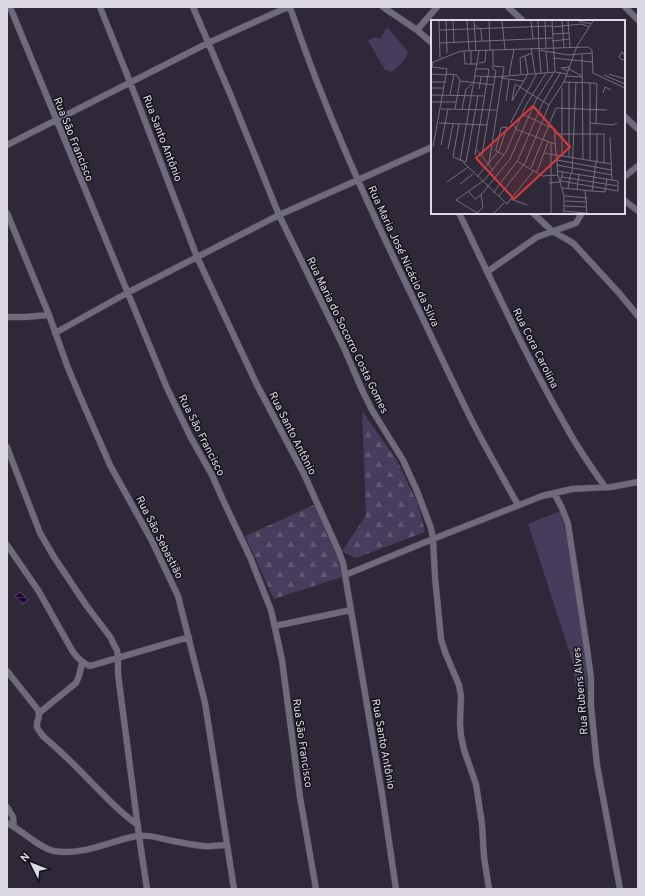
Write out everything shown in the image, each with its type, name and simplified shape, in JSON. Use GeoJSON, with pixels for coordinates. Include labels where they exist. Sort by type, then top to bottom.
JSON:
{"type":"FeatureCollection","features":[{"type":"Feature","properties":{"kind":"street","name":"Rua São Francisco"},"geometry":{"type":"LineString","coordinates":[[10,7],[167,388],[190,436],[212,475],[250,557],[272,610],[282,660],[300,797],[316,889]]}},
{"type":"Feature","properties":{"kind":"street","name":"Rua Santo Antônio"},"geometry":{"type":"LineString","coordinates":[[100,7],[197,257],[257,385],[304,474],[339,552],[343,564],[351,610],[382,794],[396,889]]}},
{"type":"Feature","properties":{"kind":"street","name":"Rua Maria do Socorro Costa Gomes"},"geometry":{"type":"LineString","coordinates":[[193,7],[279,215],[341,341],[372,410],[403,460],[431,528],[441,639],[459,685],[461,696],[461,736],[464,750],[476,784],[489,889]]}},
{"type":"Feature","properties":{"kind":"street"},"geometry":{"type":"LineString","coordinates":[[7,145],[208,43],[289,7]]}},
{"type":"Feature","properties":{"kind":"street","name":"Rua Maria José Nicácio da Silva"},"geometry":{"type":"LineString","coordinates":[[289,7],[332,119],[358,181],[470,418],[518,505]]}},
{"type":"Feature","properties":{"kind":"street"},"geometry":{"type":"LineString","coordinates":[[383,7],[417,30],[431,42]]}},
{"type":"Feature","properties":{"kind":"street"},"geometry":{"type":"LineString","coordinates":[[417,30],[437,7]]}},
{"type":"Feature","properties":{"kind":"street"},"geometry":{"type":"LineString","coordinates":[[508,7],[522,20]]}},
{"type":"Feature","properties":{"kind":"street"},"geometry":{"type":"LineString","coordinates":[[625,7],[638,20]]}},
{"type":"Feature","properties":{"kind":"street"},"geometry":{"type":"LineString","coordinates":[[625,117],[638,129]]}},
{"type":"Feature","properties":{"kind":"street"},"geometry":{"type":"LineString","coordinates":[[55,333],[127,293],[279,215],[431,148]]}},
{"type":"Feature","properties":{"kind":"street"},"geometry":{"type":"LineString","coordinates":[[625,176],[638,166]]}},
{"type":"Feature","properties":{"kind":"street"},"geometry":{"type":"LineString","coordinates":[[625,201],[638,211]]}},
{"type":"Feature","properties":{"kind":"street","name":"Rua São Sebastião"},"geometry":{"type":"LineString","coordinates":[[7,213],[49,315],[82,401],[110,465],[152,541],[176,592],[205,703],[234,889]]}},
{"type":"Feature","properties":{"kind":"street","name":"Rua Cora Carolina"},"geometry":{"type":"LineString","coordinates":[[460,214],[519,338],[567,430],[605,487]]}},
{"type":"Feature","properties":{"kind":"street"},"geometry":{"type":"LineString","coordinates":[[534,214],[552,231],[574,244],[638,316]]}},
{"type":"Feature","properties":{"kind":"street"},"geometry":{"type":"LineString","coordinates":[[487,272],[537,237],[576,223],[581,214]]}},
{"type":"Feature","properties":{"kind":"street"},"geometry":{"type":"LineString","coordinates":[[7,317],[49,315]]}},
{"type":"Feature","properties":{"kind":"street"},"geometry":{"type":"LineString","coordinates":[[7,447],[40,533],[86,605],[111,638],[117,650],[118,674],[147,889]]}},
{"type":"Feature","properties":{"kind":"street"},"geometry":{"type":"LineString","coordinates":[[345,575],[542,496],[572,489],[605,487],[638,482]]}},
{"type":"Feature","properties":{"kind":"street","name":"Rua Rubens Alves"},"geometry":{"type":"LineString","coordinates":[[554,493],[568,524],[591,678],[591,706],[597,765],[620,889]]}},
{"type":"Feature","properties":{"kind":"street"},"geometry":{"type":"LineString","coordinates":[[7,545],[38,590],[82,663],[90,666],[188,637]]}},
{"type":"Feature","properties":{"kind":"street"},"geometry":{"type":"LineString","coordinates":[[275,626],[351,610]]}},
{"type":"Feature","properties":{"kind":"street"},"geometry":{"type":"LineString","coordinates":[[39,713],[76,683],[82,663]]}},
{"type":"Feature","properties":{"kind":"street"},"geometry":{"type":"LineString","coordinates":[[7,671],[39,713],[37,726],[43,736],[76,765],[120,811],[138,825]]}},
{"type":"Feature","properties":{"kind":"street"},"geometry":{"type":"LineString","coordinates":[[7,807],[14,817],[14,826]]}},
{"type":"Feature","properties":{"kind":"street"},"geometry":{"type":"LineString","coordinates":[[7,823],[14,826],[49,850],[61,852],[83,850],[139,836],[149,836],[173,842],[204,846],[228,845]]}},
{"type":"Feature","properties":{"kind":"green space"},"geometry":{"type":"Polygon","coordinates":[[[387,27],[408,52],[404,61],[392,72],[385,70],[368,40],[376,37],[380,39],[387,27]]]}},
{"type":"Feature","properties":{"kind":"green space"},"geometry":{"type":"Polygon","coordinates":[[[362,411],[396,459],[418,504],[425,532],[356,558],[342,551],[366,515],[362,411]]]}},
{"type":"Feature","properties":{"kind":"green space"},"geometry":{"type":"Polygon","coordinates":[[[314,505],[336,552],[342,577],[274,599],[245,536],[314,505]]]}},
{"type":"Feature","properties":{"kind":"green space"},"geometry":{"type":"Polygon","coordinates":[[[560,511],[568,542],[586,654],[587,687],[576,688],[572,660],[528,524],[560,511]]]}},
{"type":"Feature","properties":{"kind":"shaded area"},"geometry":{"type":"Polygon","coordinates":[[[20,592],[28,600],[23,604],[15,596],[20,592]]]}}]}
